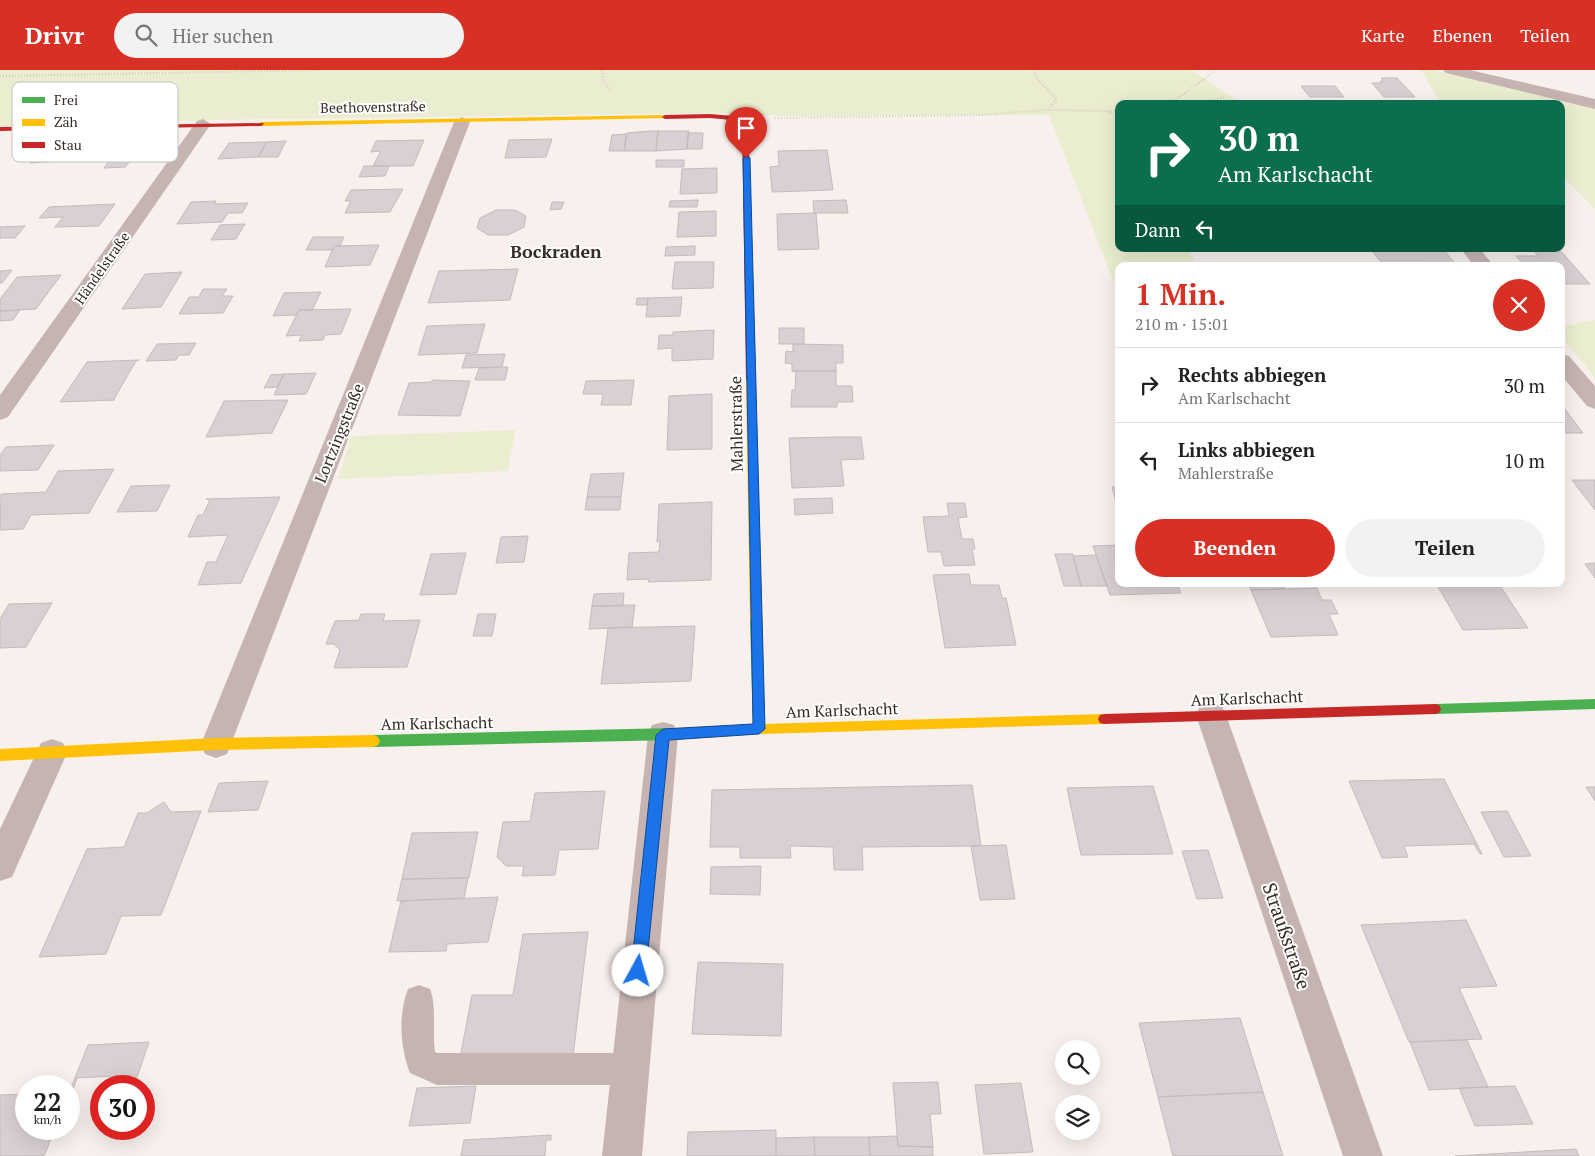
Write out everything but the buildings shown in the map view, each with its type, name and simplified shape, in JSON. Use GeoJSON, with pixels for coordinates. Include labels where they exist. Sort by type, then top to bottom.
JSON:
{"type":"FeatureCollection","features":[{"type":"Feature","properties":{"kind":"street"},"geometry":{"type":"LineString","coordinates":[[1451,70],[1595,104]]}},
{"type":"Feature","properties":{"kind":"street","name":"Beethovenstraße"},"geometry":{"type":"LineString","coordinates":[[178,125],[462,122],[710,116],[745,119]]}},
{"type":"Feature","properties":{"kind":"street","name":"Mahlerstraße"},"geometry":{"type":"LineString","coordinates":[[745,119],[759,729]]}},
{"type":"Feature","properties":{"kind":"street","name":"Lortzingstraße"},"geometry":{"type":"LineString","coordinates":[[216,744],[462,122]]}},
{"type":"Feature","properties":{"kind":"street","name":"Händelstraße"},"geometry":{"type":"LineString","coordinates":[[178,159],[203,124]]}},
{"type":"Feature","properties":{"kind":"street","name":"Händelstraße"},"geometry":{"type":"LineString","coordinates":[[0,412],[176,162]]}},
{"type":"Feature","properties":{"kind":"street"},"geometry":{"type":"LineString","coordinates":[[1472,252],[1481,262]]}},
{"type":"Feature","properties":{"kind":"street"},"geometry":{"type":"LineString","coordinates":[[1565,365],[1595,401]]}},
{"type":"Feature","properties":{"kind":"street","name":"Am Karlschacht"},"geometry":{"type":"LineString","coordinates":[[0,754],[216,744],[663,735],[759,729],[1595,704]]}},
{"type":"Feature","properties":{"kind":"street","name":"Straußstraße"},"geometry":{"type":"LineString","coordinates":[[1211,715],[1362,1156]]}},
{"type":"Feature","properties":{"kind":"street"},"geometry":{"type":"LineString","coordinates":[[622,1156],[628,1070],[663,735]]}},
{"type":"Feature","properties":{"kind":"street"},"geometry":{"type":"LineString","coordinates":[[0,866],[52,753]]}},
{"type":"Feature","properties":{"kind":"lane"},"geometry":{"type":"LineString","coordinates":[[419,1000],[417,1032],[421,1062],[437,1069],[628,1070]]}},
{"type":"Feature","properties":{"kind":"path"},"geometry":{"type":"LineString","coordinates":[[58,74],[59,70]]}},
{"type":"Feature","properties":{"kind":"path"},"geometry":{"type":"LineString","coordinates":[[0,76],[320,70]]}},
{"type":"Feature","properties":{"kind":"path"},"geometry":{"type":"LineString","coordinates":[[1035,70],[1036,78],[1057,99],[1047,110]]}},
{"type":"Feature","properties":{"kind":"path"},"geometry":{"type":"LineString","coordinates":[[1176,100],[1214,72]]}},
{"type":"Feature","properties":{"kind":"path"},"geometry":{"type":"LineString","coordinates":[[1214,100],[1226,98]]}},
{"type":"Feature","properties":{"kind":"path"},"geometry":{"type":"LineString","coordinates":[[745,119],[978,115],[1047,110],[1115,111]]}},
{"type":"Feature","properties":{"kind":"path"},"geometry":{"type":"LineString","coordinates":[[1105,111],[1115,115]]}},
{"type":"Feature","properties":{"kind":"green space"},"geometry":{"type":"Polygon","coordinates":[[[0,70],[1192,70],[1236,100],[1115,100],[1115,252],[1189,252],[1194,262],[1115,262],[1115,286],[1049,115],[788,116],[712,113],[178,121],[178,82],[12,82],[12,126],[0,126],[0,70]]]}},
{"type":"Feature","properties":{"kind":"green space"},"geometry":{"type":"Polygon","coordinates":[[[1421,70],[1431,70],[1564,100],[1439,100],[1421,70]]]}},
{"type":"Feature","properties":{"kind":"green space"},"geometry":{"type":"Polygon","coordinates":[[[1565,100],[1595,107],[1595,209],[1565,179],[1565,100]]]}},
{"type":"Feature","properties":{"kind":"green space"},"geometry":{"type":"Polygon","coordinates":[[[1595,320],[1595,378],[1565,341],[1565,326],[1595,320]]]}},
{"type":"Feature","properties":{"kind":"green space"},"geometry":{"type":"Polygon","coordinates":[[[515,430],[508,471],[338,479],[351,436],[515,430]]]}},
{"type":"Feature","properties":{"kind":"traffic: fast"},"geometry":{"type":"LineString","coordinates":[[756,620],[759,729]]}},
{"type":"Feature","properties":{"kind":"traffic: fast"},"geometry":{"type":"LineString","coordinates":[[1435,709],[1595,704]]}},
{"type":"Feature","properties":{"kind":"traffic: fast"},"geometry":{"type":"LineString","coordinates":[[374,741],[673,734]]}},
{"type":"Feature","properties":{"kind":"traffic: slow"},"geometry":{"type":"LineString","coordinates":[[261,124],[665,117]]}},
{"type":"Feature","properties":{"kind":"traffic: slow"},"geometry":{"type":"LineString","coordinates":[[751,379],[756,620]]}},
{"type":"Feature","properties":{"kind":"traffic: slow"},"geometry":{"type":"LineString","coordinates":[[673,734],[759,729],[1104,719]]}},
{"type":"Feature","properties":{"kind":"traffic: slow"},"geometry":{"type":"LineString","coordinates":[[0,755],[216,744],[374,741]]}},
{"type":"Feature","properties":{"kind":"traffic: jam"},"geometry":{"type":"LineString","coordinates":[[665,117],[710,116],[745,119],[751,379]]}},
{"type":"Feature","properties":{"kind":"traffic: jam"},"geometry":{"type":"LineString","coordinates":[[178,126],[261,124]]}},
{"type":"Feature","properties":{"kind":"traffic: jam"},"geometry":{"type":"LineString","coordinates":[[0,129],[12,129]]}},
{"type":"Feature","properties":{"kind":"traffic: jam"},"geometry":{"type":"LineString","coordinates":[[1104,719],[1435,709]]}},
{"type":"Feature","properties":{"kind":"district","name":"Bockraden"},"geometry":{"type":"Point","coordinates":[556,252]}},
{"type":"Feature","properties":{"kind":"route"},"geometry":{"type":"LineString","coordinates":[[638,971],[663,735],[759,729],[746,158]]}}]}
